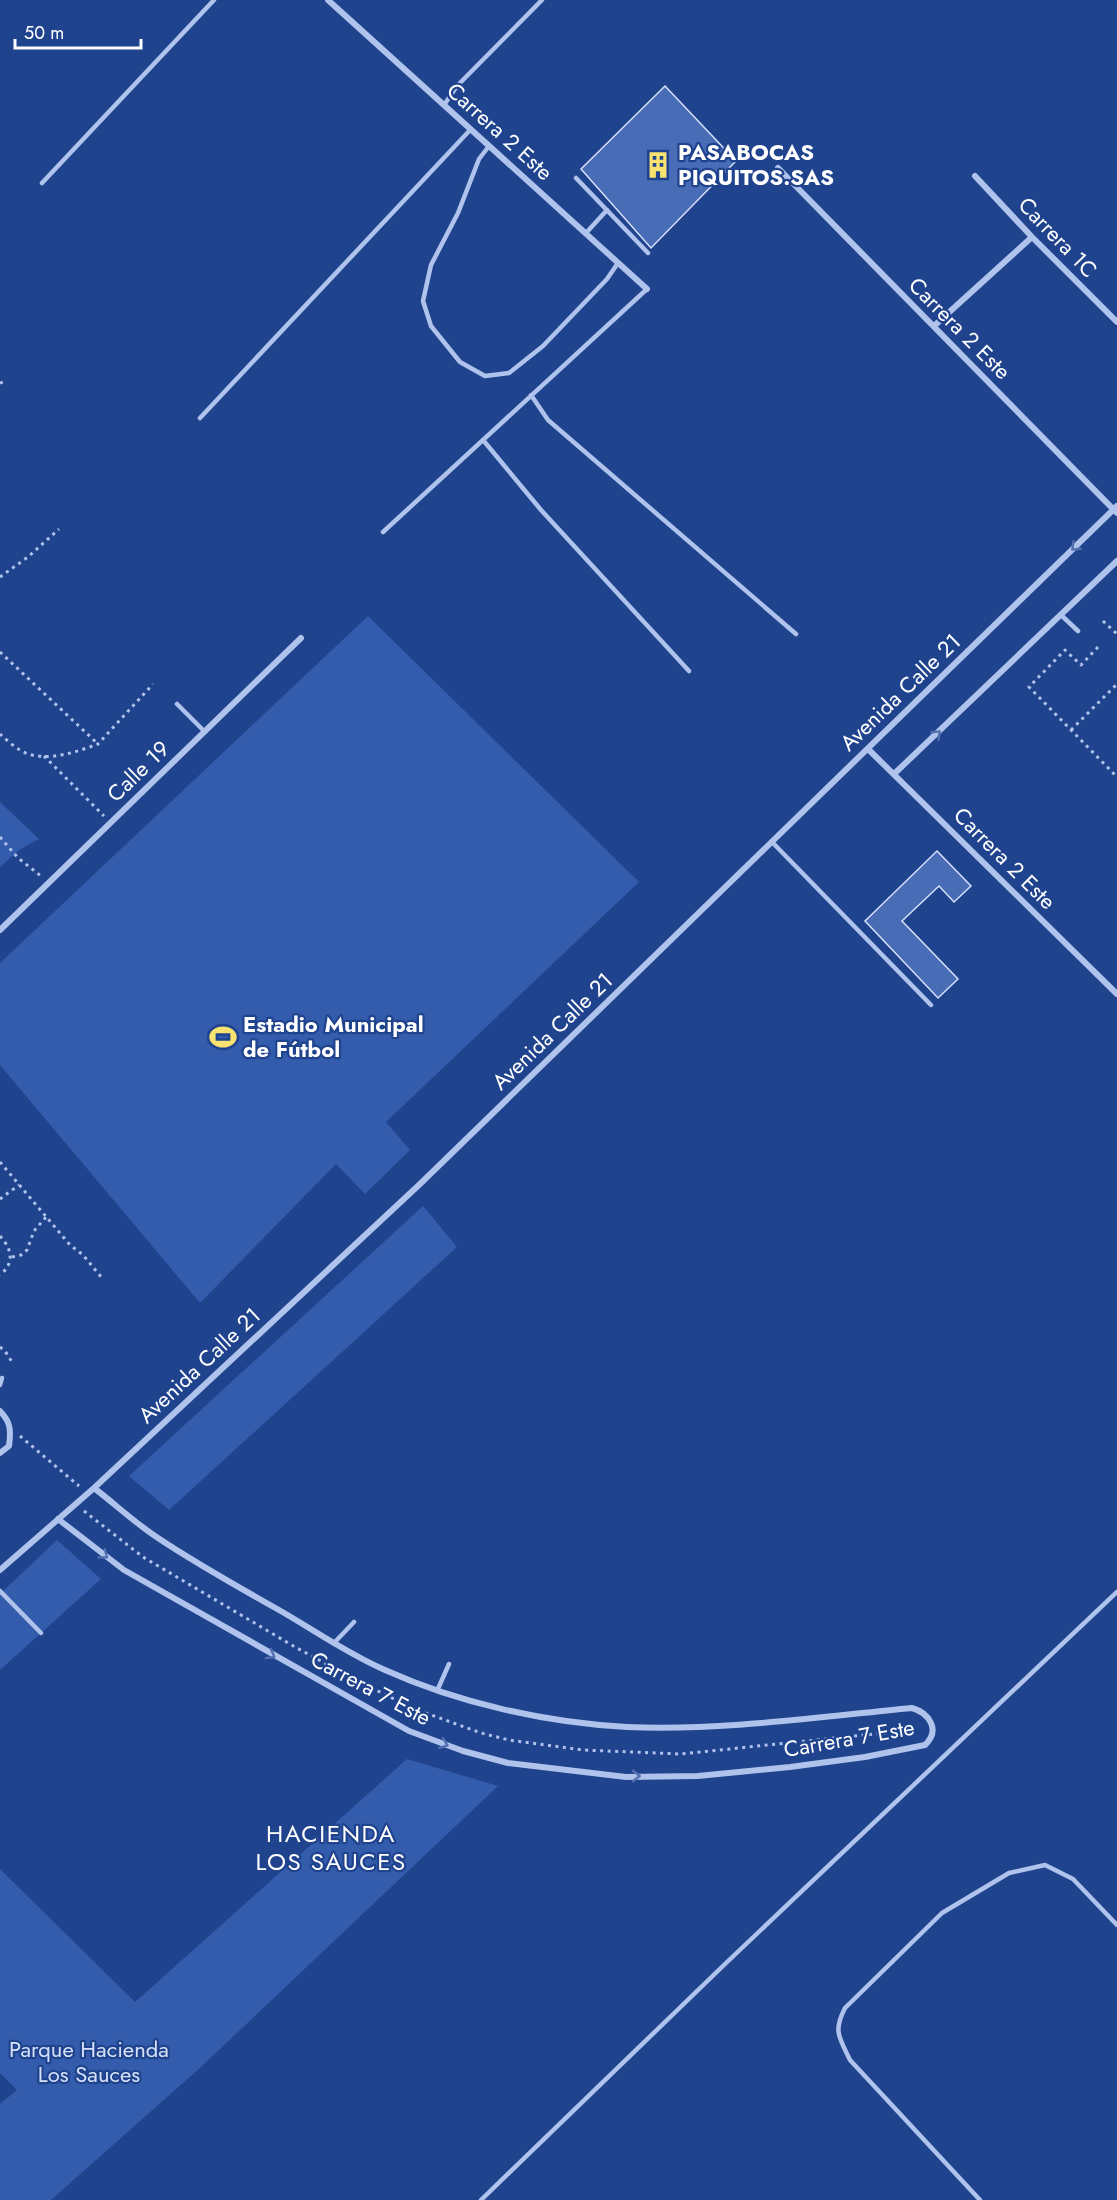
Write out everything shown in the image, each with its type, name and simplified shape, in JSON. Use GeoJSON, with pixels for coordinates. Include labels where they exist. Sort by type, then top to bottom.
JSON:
{"type":"FeatureCollection","features":[{"type":"Feature","properties":{"kind":"street","name":"Carrera 2 Este"},"geometry":{"type":"LineString","coordinates":[[328,0],[647,289]]}},
{"type":"Feature","properties":{"kind":"street","name":"Carrera 2 Este"},"geometry":{"type":"LineString","coordinates":[[778,168],[1116,509]]}},
{"type":"Feature","properties":{"kind":"street","name":"Carrera 1C"},"geometry":{"type":"LineString","coordinates":[[975,176],[1117,322]]}},
{"type":"Feature","properties":{"kind":"street"},"geometry":{"type":"LineString","coordinates":[[934,326],[1032,237]]}},
{"type":"Feature","properties":{"kind":"street","name":"Avenida Calle 21"},"geometry":{"type":"LineString","coordinates":[[0,1570],[94,1488],[428,1175],[1116,509]]}},
{"type":"Feature","properties":{"kind":"street"},"geometry":{"type":"LineString","coordinates":[[894,774],[1117,561]]}},
{"type":"Feature","properties":{"kind":"street","name":"Calle 19"},"geometry":{"type":"LineString","coordinates":[[0,930],[302,638]]}},
{"type":"Feature","properties":{"kind":"street","name":"Carrera 2 Este"},"geometry":{"type":"LineString","coordinates":[[868,749],[1117,993]]}},
{"type":"Feature","properties":{"kind":"street"},"geometry":{"type":"LineString","coordinates":[[0,1411],[11,1429],[9,1446],[0,1453]]}},
{"type":"Feature","properties":{"kind":"street","name":"Carrera 7 Este"},"geometry":{"type":"LineString","coordinates":[[58,1519],[124,1570],[409,1731],[463,1751],[508,1763],[626,1776],[698,1776],[865,1757],[925,1745],[931,1739],[934,1731],[931,1720],[923,1711],[912,1708],[779,1721],[679,1727],[626,1727],[572,1721],[509,1710],[437,1691],[383,1670],[334,1643],[156,1537],[94,1488]]}},
{"type":"Feature","properties":{"kind":"lane"},"geometry":{"type":"LineString","coordinates":[[42,183],[214,0]]}},
{"type":"Feature","properties":{"kind":"lane"},"geometry":{"type":"LineString","coordinates":[[444,105],[457,86],[542,0]]}},
{"type":"Feature","properties":{"kind":"lane"},"geometry":{"type":"LineString","coordinates":[[200,418],[471,129]]}},
{"type":"Feature","properties":{"kind":"lane"},"geometry":{"type":"LineString","coordinates":[[489,146],[479,159],[458,213],[431,265],[423,301],[431,326],[460,362],[485,376],[509,373],[543,346],[607,279],[618,263]]}},
{"type":"Feature","properties":{"kind":"lane"},"geometry":{"type":"LineString","coordinates":[[576,178],[648,253]]}},
{"type":"Feature","properties":{"kind":"lane"},"geometry":{"type":"LineString","coordinates":[[585,233],[607,210]]}},
{"type":"Feature","properties":{"kind":"lane"},"geometry":{"type":"LineString","coordinates":[[383,532],[647,289]]}},
{"type":"Feature","properties":{"kind":"lane"},"geometry":{"type":"LineString","coordinates":[[531,395],[548,420],[796,634]]}},
{"type":"Feature","properties":{"kind":"lane"},"geometry":{"type":"LineString","coordinates":[[483,440],[541,510],[689,671]]}},
{"type":"Feature","properties":{"kind":"lane"},"geometry":{"type":"LineString","coordinates":[[1061,615],[1078,631]]}},
{"type":"Feature","properties":{"kind":"lane"},"geometry":{"type":"LineString","coordinates":[[177,704],[205,732]]}},
{"type":"Feature","properties":{"kind":"lane"},"geometry":{"type":"LineString","coordinates":[[772,842],[931,1005]]}},
{"type":"Feature","properties":{"kind":"lane"},"geometry":{"type":"LineString","coordinates":[[0,1385],[2,1378]]}},
{"type":"Feature","properties":{"kind":"lane"},"geometry":{"type":"LineString","coordinates":[[0,1591],[41,1633]]}},
{"type":"Feature","properties":{"kind":"lane"},"geometry":{"type":"LineString","coordinates":[[481,2200],[716,1972],[1117,1592]]}},
{"type":"Feature","properties":{"kind":"lane"},"geometry":{"type":"LineString","coordinates":[[334,1643],[354,1622]]}},
{"type":"Feature","properties":{"kind":"lane"},"geometry":{"type":"LineString","coordinates":[[437,1691],[448,1664]]}},
{"type":"Feature","properties":{"kind":"lane"},"geometry":{"type":"LineString","coordinates":[[980,2200],[850,2060],[840,2039],[837,2022],[845,2008],[942,1913],[1009,1873],[1045,1864],[1073,1879],[1117,1925]]}},
{"type":"Feature","properties":{"kind":"path"},"geometry":{"type":"LineString","coordinates":[[0,383],[6,381]]}},
{"type":"Feature","properties":{"kind":"path"},"geometry":{"type":"LineString","coordinates":[[0,577],[28,557],[58,529]]}},
{"type":"Feature","properties":{"kind":"path"},"geometry":{"type":"LineString","coordinates":[[1103,621],[1117,634]]}},
{"type":"Feature","properties":{"kind":"path"},"geometry":{"type":"LineString","coordinates":[[1098,647],[1081,665],[1065,650],[1029,687],[1116,775]]}},
{"type":"Feature","properties":{"kind":"path"},"geometry":{"type":"LineString","coordinates":[[0,652],[98,744]]}},
{"type":"Feature","properties":{"kind":"path"},"geometry":{"type":"LineString","coordinates":[[0,734],[26,753],[44,756],[65,755],[98,744],[153,684]]}},
{"type":"Feature","properties":{"kind":"path"},"geometry":{"type":"LineString","coordinates":[[1071,730],[1117,684]]}},
{"type":"Feature","properties":{"kind":"path"},"geometry":{"type":"LineString","coordinates":[[44,756],[111,823]]}},
{"type":"Feature","properties":{"kind":"path"},"geometry":{"type":"LineString","coordinates":[[0,837],[18,858],[49,883]]}},
{"type":"Feature","properties":{"kind":"path"},"geometry":{"type":"LineString","coordinates":[[0,1162],[70,1245],[84,1255],[102,1278]]}},
{"type":"Feature","properties":{"kind":"path"},"geometry":{"type":"LineString","coordinates":[[0,1199],[19,1185]]}},
{"type":"Feature","properties":{"kind":"path"},"geometry":{"type":"LineString","coordinates":[[12,1257],[21,1255],[27,1250],[34,1231],[46,1217]]}},
{"type":"Feature","properties":{"kind":"path"},"geometry":{"type":"LineString","coordinates":[[0,1236],[8,1245],[12,1257],[7,1270],[0,1275]]}},
{"type":"Feature","properties":{"kind":"path"},"geometry":{"type":"LineString","coordinates":[[0,1347],[12,1362]]}},
{"type":"Feature","properties":{"kind":"path"},"geometry":{"type":"LineString","coordinates":[[11,1429],[87,1493]]}},
{"type":"Feature","properties":{"kind":"path"},"geometry":{"type":"LineString","coordinates":[[75,1504],[143,1557],[295,1647],[412,1708],[481,1733],[509,1740],[583,1750],[681,1754],[893,1732]]}},
{"type":"Feature","properties":{"kind":"green space"},"geometry":{"type":"Polygon","coordinates":[[[368,616],[639,882],[386,1122],[410,1150],[365,1194],[336,1164],[200,1303],[0,1065],[0,963],[368,616]]]}},
{"type":"Feature","properties":{"kind":"green space"},"geometry":{"type":"Polygon","coordinates":[[[0,802],[39,839],[19,850],[0,867],[0,802]]]}},
{"type":"Feature","properties":{"kind":"green space"},"geometry":{"type":"Polygon","coordinates":[[[423,1206],[457,1247],[169,1510],[129,1476],[423,1206]]]}},
{"type":"Feature","properties":{"kind":"green space"},"geometry":{"type":"Polygon","coordinates":[[[57,1540],[101,1579],[0,1670],[0,1594],[57,1540]]]}},
{"type":"Feature","properties":{"kind":"green space","name":"Parque Hacienda Los Sauces"},"geometry":{"type":"Polygon","coordinates":[[[407,1759],[498,1786],[202,2066],[51,2200],[0,2200],[0,2104],[17,2090],[0,2073],[0,1869],[135,2002],[407,1759]]]}},
{"type":"Feature","properties":{"kind":"building","name":"PASABOCAS PIQUITOS.SAS"},"geometry":{"type":"Polygon","coordinates":[[[665,86],[736,161],[651,248],[581,169],[665,86]]]}},
{"type":"Feature","properties":{"kind":"building"},"geometry":{"type":"Polygon","coordinates":[[[937,851],[971,886],[954,902],[939,886],[902,921],[958,979],[938,998],[865,921],[937,851]]]}},
{"type":"Feature","properties":{"kind":"place","name":"PASABOCAS PIQUITOS.SAS"},"geometry":{"type":"Point","coordinates":[658,165]}},
{"type":"Feature","properties":{"kind":"place","name":"Estadio Municipal de Fútbol"},"geometry":{"type":"Point","coordinates":[223,1037]}},
{"type":"Feature","properties":{"kind":"district","name":"HACIENDA LOS SAUCES"},"geometry":{"type":"Point","coordinates":[331,1847]}}]}
